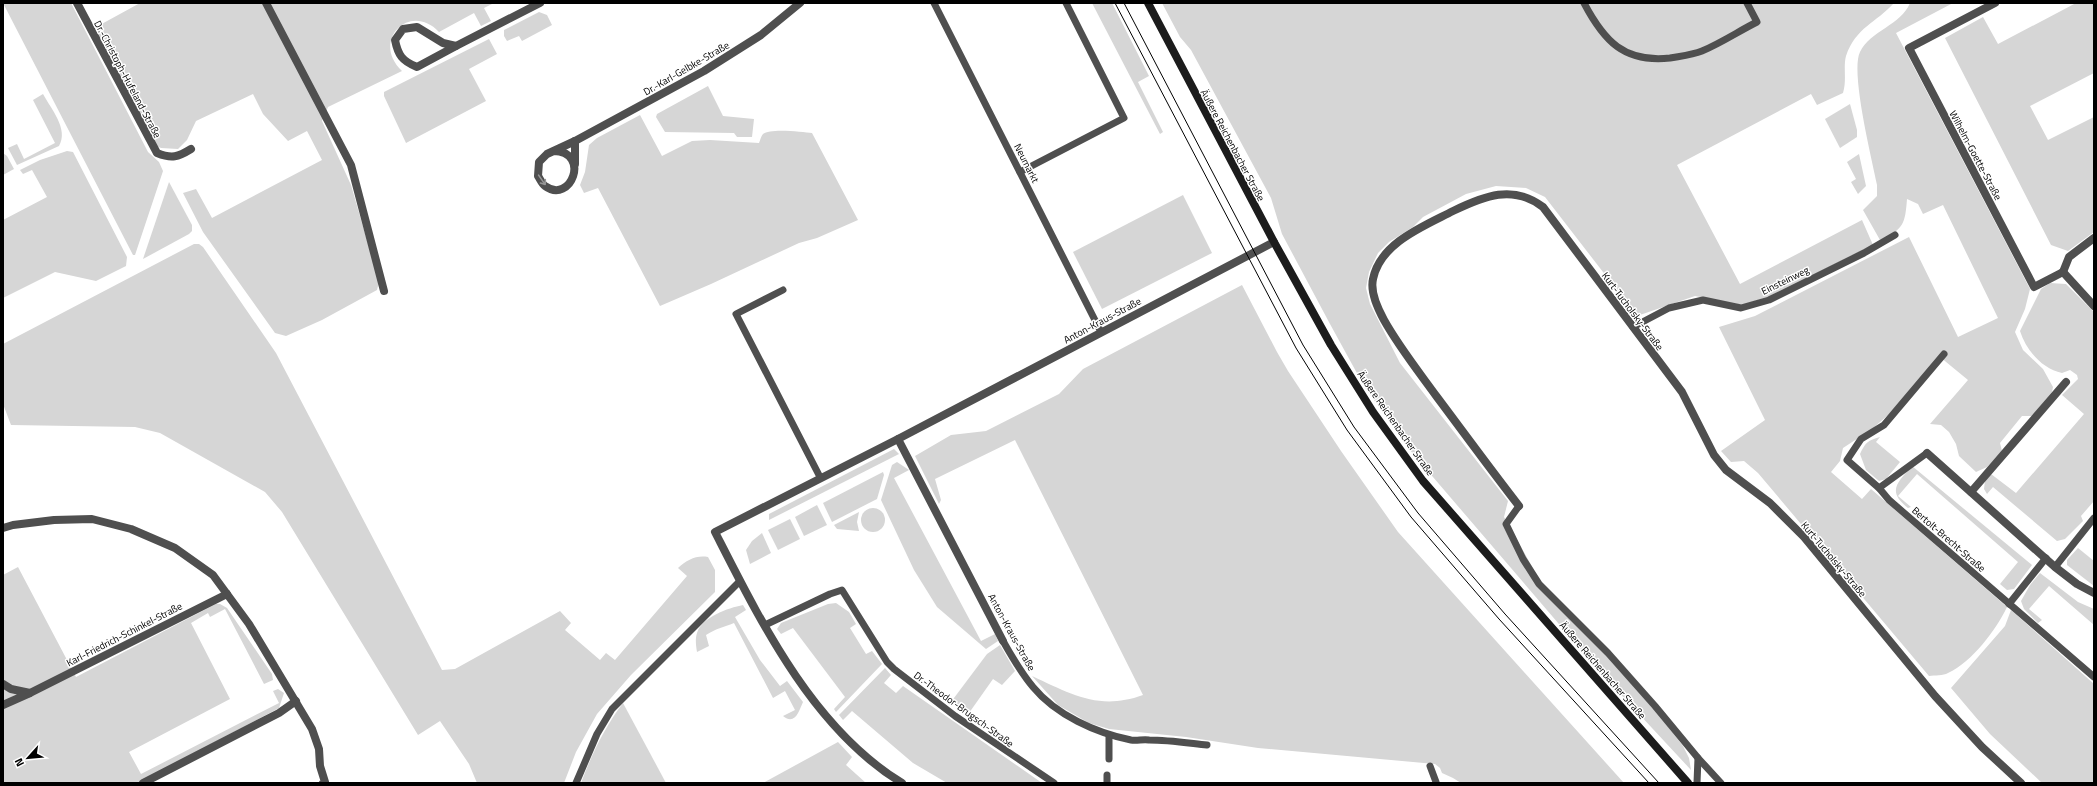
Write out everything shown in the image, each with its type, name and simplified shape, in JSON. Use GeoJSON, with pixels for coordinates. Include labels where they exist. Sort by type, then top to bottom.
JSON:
{"type":"FeatureCollection","features":[{"type":"Feature","properties":{"kind":"street","name":"Dr.-Christoph-Hufeland-Straße"},"geometry":{"type":"LineString","coordinates":[[77,3],[157,153],[168,158],[179,156],[191,149]]}},
{"type":"Feature","properties":{"kind":"street"},"geometry":{"type":"LineString","coordinates":[[266,3],[329,119],[351,165],[384,291]]}},
{"type":"Feature","properties":{"kind":"street"},"geometry":{"type":"LineString","coordinates":[[456,46],[443,43],[417,27],[403,29],[395,40],[398,55],[405,62],[417,67],[540,3]]}},
{"type":"Feature","properties":{"kind":"street","name":"Dr.-Karl-Gelbke-Straße"},"geometry":{"type":"LineString","coordinates":[[554,151],[704,71],[761,35],[800,3]]}},
{"type":"Feature","properties":{"kind":"street","name":"Äußere Reichenbacher Straße"},"geometry":{"type":"LineString","coordinates":[[1148,3],[1274,242],[1331,345],[1373,412],[1423,481],[1688,783]]}},
{"type":"Feature","properties":{"kind":"street","name":"Wilhelm-Goette-Straße"},"geometry":{"type":"LineString","coordinates":[[1995,3],[1908,48],[2034,287],[2063,272]]}},
{"type":"Feature","properties":{"kind":"street"},"geometry":{"type":"LineString","coordinates":[[575,141],[575,165],[575,176],[567,186],[557,190],[545,186],[538,176],[539,162],[547,154],[554,151],[568,155],[575,165]]}},
{"type":"Feature","properties":{"kind":"street","name":"Kurt-Tucholsky-Straße"},"geometry":{"type":"LineString","coordinates":[[1518,506],[1412,363],[1384,319],[1374,298],[1372,280],[1378,264],[1389,250],[1403,239],[1469,203],[1493,196],[1514,193],[1531,198],[1543,207],[1682,392],[1714,455],[1726,470],[1770,503],[1804,537],[1935,696],[1982,747],[2021,783]]}},
{"type":"Feature","properties":{"kind":"street"},"geometry":{"type":"LineString","coordinates":[[2094,238],[2069,257],[2063,272],[2094,306]]}},
{"type":"Feature","properties":{"kind":"street","name":"Anton-Kraus-Straße"},"geometry":{"type":"LineString","coordinates":[[740,581],[716,532],[820,477],[898,439],[1274,242]]}},
{"type":"Feature","properties":{"kind":"street"},"geometry":{"type":"LineString","coordinates":[[1971,492],[2066,382]]}},
{"type":"Feature","properties":{"kind":"street","name":"Anton-Kraus-Straße"},"geometry":{"type":"LineString","coordinates":[[898,439],[1003,641]]}},
{"type":"Feature","properties":{"kind":"street"},"geometry":{"type":"LineString","coordinates":[[1926,453],[2055,567],[2077,584],[2094,593]]}},
{"type":"Feature","properties":{"kind":"street"},"geometry":{"type":"LineString","coordinates":[[3,528],[13,525],[54,520],[92,519],[132,529],[175,548],[213,575],[249,624],[312,729],[324,783]]}},
{"type":"Feature","properties":{"kind":"street"},"geometry":{"type":"LineString","coordinates":[[740,581],[807,693],[836,728],[859,749],[902,783]]}},
{"type":"Feature","properties":{"kind":"street","name":"Karl-Friedrich-Schinkel-Straße"},"geometry":{"type":"LineString","coordinates":[[3,705],[30,693],[227,594]]}},
{"type":"Feature","properties":{"kind":"street"},"geometry":{"type":"LineString","coordinates":[[3,684],[11,689],[30,693]]}},
{"type":"Feature","properties":{"kind":"street"},"geometry":{"type":"LineString","coordinates":[[143,783],[278,713],[296,701]]}},
{"type":"Feature","properties":{"kind":"lane","name":"Neumarkt"},"geometry":{"type":"LineString","coordinates":[[934,3],[1101,332]]}},
{"type":"Feature","properties":{"kind":"lane"},"geometry":{"type":"LineString","coordinates":[[1020,172],[1124,118],[1066,3]]}},
{"type":"Feature","properties":{"kind":"lane"},"geometry":{"type":"LineString","coordinates":[[1584,3],[1602,32],[1617,47],[1628,54],[1642,58],[1660,59],[1685,56],[1703,50],[1757,22],[1747,3]]}},
{"type":"Feature","properties":{"kind":"lane","name":"Einsteinweg"},"geometry":{"type":"LineString","coordinates":[[1633,327],[1669,308],[1703,300],[1741,308],[1769,300],[1864,253],[1895,235]]}},
{"type":"Feature","properties":{"kind":"lane"},"geometry":{"type":"LineString","coordinates":[[783,290],[736,314],[820,477]]}},
{"type":"Feature","properties":{"kind":"lane","name":"Bertolt-Brecht-Straße"},"geometry":{"type":"LineString","coordinates":[[1944,354],[1884,425],[1861,439],[1847,460],[1879,488],[1889,500],[2094,677]]}},
{"type":"Feature","properties":{"kind":"lane"},"geometry":{"type":"LineString","coordinates":[[1879,488],[1926,453]]}},
{"type":"Feature","properties":{"kind":"lane"},"geometry":{"type":"LineString","coordinates":[[1518,506],[1506,524],[1523,559],[1540,584],[1608,653],[1721,783]]}},
{"type":"Feature","properties":{"kind":"lane"},"geometry":{"type":"LineString","coordinates":[[2055,567],[2094,518]]}},
{"type":"Feature","properties":{"kind":"lane"},"geometry":{"type":"LineString","coordinates":[[2009,604],[2046,558]]}},
{"type":"Feature","properties":{"kind":"lane"},"geometry":{"type":"LineString","coordinates":[[576,783],[597,734],[612,709],[740,581]]}},
{"type":"Feature","properties":{"kind":"lane","name":"Dr.-Theodor-Brugsch-Straße"},"geometry":{"type":"LineString","coordinates":[[765,625],[830,594],[842,590],[887,662],[894,669],[955,716],[1054,783]]}},
{"type":"Feature","properties":{"kind":"lane","name":"Anton-Kraus-Straße"},"geometry":{"type":"LineString","coordinates":[[1003,641],[1019,670],[1034,688],[1058,709],[1083,724],[1109,735],[1133,741],[1148,739],[1207,745]]}},
{"type":"Feature","properties":{"kind":"lane"},"geometry":{"type":"LineString","coordinates":[[1109,735],[1109,759]]}},
{"type":"Feature","properties":{"kind":"lane"},"geometry":{"type":"LineString","coordinates":[[1697,783],[1698,758]]}},
{"type":"Feature","properties":{"kind":"lane"},"geometry":{"type":"LineString","coordinates":[[1430,766],[1436,782]]}},
{"type":"Feature","properties":{"kind":"lane"},"geometry":{"type":"LineString","coordinates":[[1107,783],[1108,775]]}},
{"type":"Feature","properties":{"kind":"shaded area"},"geometry":{"type":"Polygon","coordinates":[[[3,3],[71,3],[148,152],[159,162],[163,171],[135,255],[133,255],[3,3]]]}},
{"type":"Feature","properties":{"kind":"shaded area"},"geometry":{"type":"Polygon","coordinates":[[[140,3],[494,3],[484,8],[491,21],[481,26],[474,13],[439,32],[428,24],[416,21],[406,23],[398,29],[392,37],[390,48],[393,59],[402,71],[328,107],[322,121],[351,185],[379,282],[377,290],[322,320],[286,336],[275,333],[203,232],[183,193],[196,189],[212,218],[322,160],[307,131],[288,141],[263,114],[253,94],[196,121],[187,140],[178,149],[161,148],[150,143],[96,31],[98,26],[140,3]]]}},
{"type":"Feature","properties":{"kind":"shaded area"},"geometry":{"type":"Polygon","coordinates":[[[1092,3],[1112,3],[1149,76],[1138,82],[1163,132],[1160,134],[1092,3]]]}},
{"type":"Feature","properties":{"kind":"shaded area"},"geometry":{"type":"Polygon","coordinates":[[[1162,3],[1894,3],[1867,26],[1855,38],[1850,46],[1845,60],[1845,83],[1843,93],[1817,105],[1811,94],[1677,165],[1740,284],[1862,220],[1873,245],[1770,296],[1742,305],[1695,296],[1637,316],[1545,197],[1526,188],[1496,186],[1466,194],[1423,217],[1413,227],[1389,242],[1378,253],[1369,272],[1366,288],[1370,304],[1400,363],[1508,501],[1504,517],[1534,570],[1529,573],[1603,650],[1650,704],[1683,746],[1689,758],[1691,770],[1600,672],[1409,449],[1364,386],[1282,234],[1271,198],[1191,50],[1180,37],[1162,3]]]}},
{"type":"Feature","properties":{"kind":"shaded area"},"geometry":{"type":"Polygon","coordinates":[[[1910,3],[1953,3],[1896,33],[2030,289],[2025,309],[2015,332],[2023,350],[2043,369],[2053,387],[2052,392],[2032,416],[2022,416],[2000,443],[2002,451],[1987,467],[1976,472],[1959,456],[1956,444],[1949,432],[1941,425],[1930,424],[1968,380],[1940,357],[1888,415],[1872,429],[1843,448],[1840,461],[1831,472],[1862,499],[1871,489],[2007,607],[1990,635],[1966,661],[1946,674],[1929,676],[1758,473],[1744,461],[1731,462],[1721,451],[1765,420],[1719,327],[1755,316],[1909,237],[1958,337],[1998,318],[1943,205],[1923,214],[1918,204],[1907,199],[1902,225],[1899,229],[1880,240],[1863,210],[1877,196],[1877,185],[1860,96],[1858,62],[1860,52],[1871,39],[1900,17],[1906,11],[1910,3]]]}},
{"type":"Feature","properties":{"kind":"shaded area"},"geometry":{"type":"Polygon","coordinates":[[[2076,3],[2094,3],[2094,73],[2030,106],[2048,140],[2094,117],[2094,232],[2068,251],[2051,245],[1945,38],[1983,17],[1998,44],[2076,3]]]}},
{"type":"Feature","properties":{"kind":"shaded area"},"geometry":{"type":"Polygon","coordinates":[[[539,12],[547,15],[552,25],[522,41],[519,36],[507,41],[504,36],[504,30],[539,12]]]}},
{"type":"Feature","properties":{"kind":"shaded area"},"geometry":{"type":"Polygon","coordinates":[[[489,39],[497,54],[469,69],[486,101],[406,143],[384,96],[384,92],[489,39]]]}},
{"type":"Feature","properties":{"kind":"shaded area"},"geometry":{"type":"Polygon","coordinates":[[[708,86],[723,116],[754,119],[752,137],[737,137],[734,133],[665,132],[656,117],[657,114],[708,86]]]}},
{"type":"Feature","properties":{"kind":"shaded area"},"geometry":{"type":"Polygon","coordinates":[[[43,94],[58,119],[62,133],[62,140],[59,146],[17,165],[8,148],[17,144],[24,159],[55,143],[33,100],[43,94]]]}},
{"type":"Feature","properties":{"kind":"shaded area"},"geometry":{"type":"Polygon","coordinates":[[[1850,104],[1857,130],[1857,137],[1840,148],[1825,119],[1850,104]]]}},
{"type":"Feature","properties":{"kind":"shaded area"},"geometry":{"type":"Polygon","coordinates":[[[640,115],[662,156],[692,141],[710,140],[759,143],[763,134],[772,131],[812,133],[858,220],[817,238],[799,243],[660,306],[598,188],[584,193],[580,185],[585,172],[589,145],[597,138],[640,115]]]}},
{"type":"Feature","properties":{"kind":"shaded area"},"geometry":{"type":"Polygon","coordinates":[[[67,151],[73,152],[127,257],[126,266],[96,281],[55,272],[3,298],[3,220],[47,197],[32,170],[23,174],[20,170],[40,160],[67,151]]]}},
{"type":"Feature","properties":{"kind":"shaded area"},"geometry":{"type":"Polygon","coordinates":[[[3,153],[7,156],[14,169],[3,175],[3,153]]]}},
{"type":"Feature","properties":{"kind":"shaded area"},"geometry":{"type":"Polygon","coordinates":[[[1859,154],[1866,186],[1858,194],[1851,182],[1856,179],[1847,162],[1859,154]]]}},
{"type":"Feature","properties":{"kind":"shaded area"},"geometry":{"type":"Polygon","coordinates":[[[169,182],[192,225],[192,231],[143,259],[169,182]]]}},
{"type":"Feature","properties":{"kind":"shaded area"},"geometry":{"type":"Polygon","coordinates":[[[1183,195],[1212,253],[1102,309],[1073,252],[1183,195]]]}},
{"type":"Feature","properties":{"kind":"shaded area"},"geometry":{"type":"Polygon","coordinates":[[[194,244],[199,244],[203,247],[276,353],[442,670],[455,669],[560,611],[571,623],[565,630],[600,660],[606,653],[615,660],[687,576],[678,568],[692,559],[708,557],[715,570],[715,592],[631,675],[597,714],[576,752],[564,783],[477,783],[469,764],[440,721],[418,735],[282,512],[265,492],[160,433],[135,427],[11,425],[3,404],[3,344],[194,244]]]}},
{"type":"Feature","properties":{"kind":"shaded area"},"geometry":{"type":"Polygon","coordinates":[[[2050,283],[2066,284],[2094,312],[2094,501],[2081,516],[2083,521],[2065,539],[2057,541],[1993,487],[1987,494],[1984,489],[1985,480],[1991,474],[2016,493],[2084,414],[2062,395],[2078,379],[2077,375],[2070,370],[2062,373],[2055,371],[2042,363],[2026,345],[2020,331],[2041,289],[2050,283]]]}},
{"type":"Feature","properties":{"kind":"shaded area"},"geometry":{"type":"Polygon","coordinates":[[[1242,285],[1288,371],[1341,451],[1398,532],[1624,783],[1461,783],[1442,773],[1440,768],[1435,764],[1258,748],[1186,737],[1109,729],[1089,723],[1058,705],[1032,676],[1073,694],[1099,701],[1127,700],[1143,695],[1015,440],[935,479],[941,500],[939,504],[915,456],[951,435],[986,431],[1059,394],[1083,369],[1242,285]]]}},
{"type":"Feature","properties":{"kind":"shaded area"},"geometry":{"type":"Polygon","coordinates":[[[1880,437],[1876,442],[1900,462],[1886,479],[1879,481],[1866,470],[1860,454],[1867,442],[1880,437]]]}},
{"type":"Feature","properties":{"kind":"shaded area"},"geometry":{"type":"Polygon","coordinates":[[[894,449],[899,454],[769,520],[769,514],[894,449]]]}},
{"type":"Feature","properties":{"kind":"shaded area"},"geometry":{"type":"Polygon","coordinates":[[[897,462],[909,470],[894,478],[981,641],[995,634],[998,641],[986,649],[937,607],[914,570],[881,500],[892,465],[897,462]]]}},
{"type":"Feature","properties":{"kind":"shaded area"},"geometry":{"type":"Polygon","coordinates":[[[1912,466],[2032,565],[2014,589],[2007,590],[2000,584],[2018,562],[1917,474],[1898,496],[1911,507],[1908,508],[1901,502],[1897,497],[1896,487],[1902,477],[1912,466]]]}},
{"type":"Feature","properties":{"kind":"shaded area"},"geometry":{"type":"Polygon","coordinates":[[[883,472],[884,475],[877,499],[832,522],[823,503],[883,472]]]}},
{"type":"Feature","properties":{"kind":"shaded area"},"geometry":{"type":"Polygon","coordinates":[[[817,505],[827,525],[804,536],[795,517],[817,505]]]}},
{"type":"Feature","properties":{"kind":"shaded area"},"geometry":{"type":"Polygon","coordinates":[[[873,508],[882,511],[885,520],[882,529],[873,532],[864,529],[861,520],[864,511],[873,508]]]}},
{"type":"Feature","properties":{"kind":"shaded area"},"geometry":{"type":"Polygon","coordinates":[[[859,512],[857,522],[859,531],[837,529],[834,525],[859,512]]]}},
{"type":"Feature","properties":{"kind":"shaded area"},"geometry":{"type":"Polygon","coordinates":[[[790,519],[800,539],[778,550],[768,530],[790,519]]]}},
{"type":"Feature","properties":{"kind":"shaded area"},"geometry":{"type":"Polygon","coordinates":[[[762,533],[771,553],[750,564],[746,550],[752,541],[762,533]]]}},
{"type":"Feature","properties":{"kind":"shaded area"},"geometry":{"type":"Polygon","coordinates":[[[2078,548],[2094,561],[2094,586],[2067,565],[2067,560],[2078,548]]]}},
{"type":"Feature","properties":{"kind":"shaded area"},"geometry":{"type":"Polygon","coordinates":[[[18,567],[76,677],[216,604],[220,604],[227,608],[272,674],[273,680],[264,684],[225,609],[210,617],[208,613],[191,623],[230,699],[129,752],[141,774],[279,703],[273,691],[278,689],[284,693],[279,708],[137,783],[3,783],[3,575],[18,567]]]}},
{"type":"Feature","properties":{"kind":"shaded area"},"geometry":{"type":"Polygon","coordinates":[[[2040,573],[2078,602],[2094,609],[2094,625],[2049,586],[2029,609],[2042,620],[2038,623],[2024,609],[2021,601],[2030,585],[2040,573]]]}},
{"type":"Feature","properties":{"kind":"shaded area"},"geometry":{"type":"Polygon","coordinates":[[[836,603],[849,612],[856,624],[850,628],[866,654],[872,651],[882,664],[836,712],[834,709],[845,697],[793,628],[781,634],[777,629],[781,623],[828,604],[836,603]]]}},
{"type":"Feature","properties":{"kind":"shaded area"},"geometry":{"type":"Polygon","coordinates":[[[743,605],[746,610],[735,617],[760,660],[780,686],[787,681],[803,702],[794,718],[787,719],[783,716],[795,710],[785,691],[773,698],[734,623],[706,635],[709,646],[697,652],[696,635],[704,622],[716,614],[730,608],[743,605]]]}},
{"type":"Feature","properties":{"kind":"shaded area"},"geometry":{"type":"Polygon","coordinates":[[[2011,610],[2094,684],[2094,783],[2042,783],[1990,734],[1951,688],[2005,626],[2011,610]]]}},
{"type":"Feature","properties":{"kind":"shaded area"},"geometry":{"type":"Polygon","coordinates":[[[1000,645],[1015,671],[1002,685],[993,679],[969,713],[951,702],[987,654],[1000,645]]]}},
{"type":"Feature","properties":{"kind":"shaded area"},"geometry":{"type":"Polygon","coordinates":[[[885,668],[891,675],[884,683],[896,693],[903,686],[1042,783],[947,783],[913,763],[852,711],[843,720],[839,715],[885,668]]]}},
{"type":"Feature","properties":{"kind":"shaded area"},"geometry":{"type":"Polygon","coordinates":[[[623,703],[666,783],[581,783],[599,742],[623,703]]]}},
{"type":"Feature","properties":{"kind":"shaded area"},"geometry":{"type":"Polygon","coordinates":[[[838,742],[852,757],[846,765],[866,783],[763,783],[838,742]]]}},
{"type":"Feature","properties":{"kind":"tram line"},"geometry":{"type":"LineString","coordinates":[[1115,3],[1296,348],[1347,430],[1411,517],[1499,619],[1649,783]]}},
{"type":"Feature","properties":{"kind":"tram line"},"geometry":{"type":"LineString","coordinates":[[1124,3],[1303,345],[1354,427],[1418,513],[1505,614],[1659,783]]}}]}
